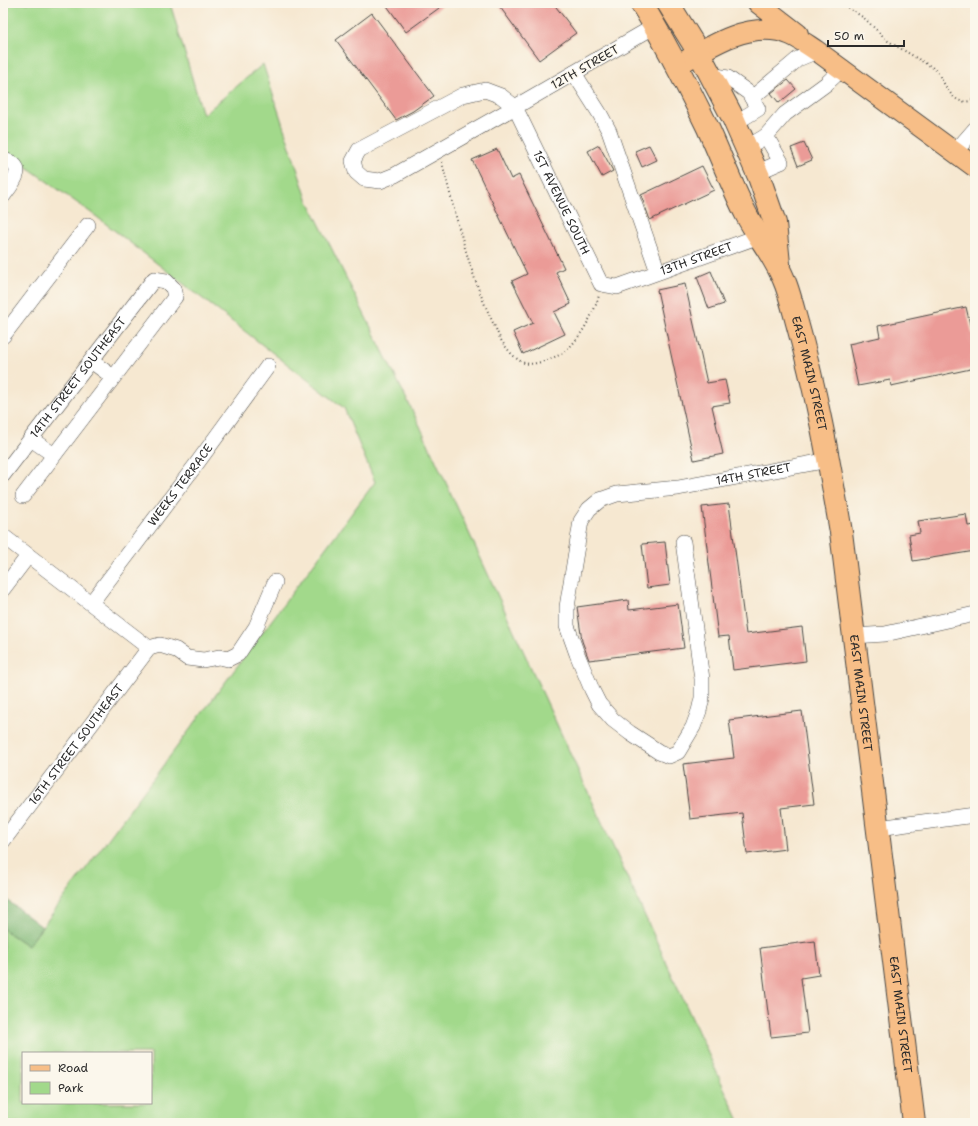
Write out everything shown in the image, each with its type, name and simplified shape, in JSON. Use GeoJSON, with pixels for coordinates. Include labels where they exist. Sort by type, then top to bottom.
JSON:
{"type":"FeatureCollection","features":[{"type":"Feature","properties":{"kind":"highway","name":"EAST MAIN STREET"},"geometry":{"type":"LineString","coordinates":[[641,3],[677,66],[708,129],[733,187],[767,234],[786,285],[808,362],[829,460],[841,532],[914,1123]]}},
{"type":"Feature","properties":{"kind":"highway","name":"EAST MAIN STREET"},"geometry":{"type":"LineString","coordinates":[[668,3],[699,53],[735,123],[746,148],[775,223],[767,234]]}},
{"type":"Feature","properties":{"kind":"main road"},"geometry":{"type":"LineString","coordinates":[[758,3],[795,31],[817,51]]}},
{"type":"Feature","properties":{"kind":"main road"},"geometry":{"type":"LineString","coordinates":[[677,66],[729,37],[748,31],[764,30],[790,35],[817,51],[975,166]]}},
{"type":"Feature","properties":{"kind":"street","name":"12TH STREET"},"geometry":{"type":"LineString","coordinates":[[515,107],[501,96],[485,90],[463,95],[359,150],[353,161],[356,172],[364,179],[380,181],[396,175],[515,107],[655,26]]}},
{"type":"Feature","properties":{"kind":"street"},"geometry":{"type":"LineString","coordinates":[[752,98],[798,59],[817,51]]}},
{"type":"Feature","properties":{"kind":"street"},"geometry":{"type":"LineString","coordinates":[[746,148],[766,136],[785,114],[826,84],[842,69]]}},
{"type":"Feature","properties":{"kind":"street"},"geometry":{"type":"LineString","coordinates":[[574,73],[609,131],[658,272]]}},
{"type":"Feature","properties":{"kind":"street"},"geometry":{"type":"LineString","coordinates":[[710,76],[728,78],[749,93],[758,109],[735,123]]}},
{"type":"Feature","properties":{"kind":"street","name":"1ST AVENUE SOUTH"},"geometry":{"type":"LineString","coordinates":[[515,107],[601,284]]}},
{"type":"Feature","properties":{"kind":"street"},"geometry":{"type":"LineString","coordinates":[[956,152],[975,129]]}},
{"type":"Feature","properties":{"kind":"street"},"geometry":{"type":"LineString","coordinates":[[756,173],[781,162],[766,136]]}},
{"type":"Feature","properties":{"kind":"street"},"geometry":{"type":"LineString","coordinates":[[3,160],[11,162],[16,168],[17,174],[15,180],[3,196]]}},
{"type":"Feature","properties":{"kind":"street"},"geometry":{"type":"LineString","coordinates":[[3,336],[88,225]]}},
{"type":"Feature","properties":{"kind":"street","name":"13TH STREET"},"geometry":{"type":"LineString","coordinates":[[601,284],[617,287],[767,234]]}},
{"type":"Feature","properties":{"kind":"street","name":"14TH STREET SOUTHEAST"},"geometry":{"type":"LineString","coordinates":[[3,475],[154,279],[166,281],[173,288],[175,297],[113,377]]}},
{"type":"Feature","properties":{"kind":"street"},"geometry":{"type":"LineString","coordinates":[[23,496],[113,377],[91,361]]}},
{"type":"Feature","properties":{"kind":"street","name":"WEEKS TERRACE"},"geometry":{"type":"LineString","coordinates":[[91,603],[191,472],[268,366]]}},
{"type":"Feature","properties":{"kind":"street"},"geometry":{"type":"LineString","coordinates":[[31,439],[54,455]]}},
{"type":"Feature","properties":{"kind":"street","name":"14TH STREET"},"geometry":{"type":"LineString","coordinates":[[682,542],[702,679],[702,698],[700,711],[693,727],[678,752],[669,756],[659,752],[613,720],[599,704],[577,654],[567,626],[567,607],[581,521],[589,508],[600,500],[617,494],[678,488],[829,460]]}},
{"type":"Feature","properties":{"kind":"street"},"geometry":{"type":"LineString","coordinates":[[3,536],[149,648],[160,645],[176,650],[187,658],[203,660],[219,656],[228,658],[238,654],[256,627],[275,582]]}},
{"type":"Feature","properties":{"kind":"street"},"geometry":{"type":"LineString","coordinates":[[3,589],[28,556]]}},
{"type":"Feature","properties":{"kind":"street"},"geometry":{"type":"LineString","coordinates":[[854,636],[885,634],[975,614]]}},
{"type":"Feature","properties":{"kind":"street","name":"16TH STREET SOUTHEAST"},"geometry":{"type":"LineString","coordinates":[[3,841],[149,648]]}},
{"type":"Feature","properties":{"kind":"street"},"geometry":{"type":"LineString","coordinates":[[878,828],[975,815]]}},
{"type":"Feature","properties":{"kind":"path"},"geometry":{"type":"LineString","coordinates":[[841,3],[864,18],[888,40],[935,69],[946,88],[956,99],[962,102],[969,102],[975,99]]}},
{"type":"Feature","properties":{"kind":"path"},"geometry":{"type":"LineString","coordinates":[[439,150],[455,216],[471,267],[487,311],[502,342],[512,355],[523,363],[533,364],[559,356],[578,338],[587,324],[597,304],[601,284]]}},
{"type":"Feature","properties":{"kind":"green space"},"geometry":{"type":"Polygon","coordinates":[[[3,3],[170,3],[203,115],[263,64],[307,199],[419,424],[740,1123],[3,1123],[3,929],[28,946],[375,482],[344,408],[97,217],[3,150],[3,3]]]}},
{"type":"Feature","properties":{"kind":"green space"},"geometry":{"type":"Polygon","coordinates":[[[3,897],[42,927],[28,946],[3,929],[3,897]]]}},
{"type":"Feature","properties":{"kind":"building"},"geometry":{"type":"Polygon","coordinates":[[[385,3],[446,3],[406,32],[385,3]]]}},
{"type":"Feature","properties":{"kind":"building"},"geometry":{"type":"Polygon","coordinates":[[[497,3],[553,3],[576,33],[539,60],[497,3]]]}},
{"type":"Feature","properties":{"kind":"building"},"geometry":{"type":"Polygon","coordinates":[[[372,13],[434,96],[413,111],[396,120],[336,40],[372,13]]]}},
{"type":"Feature","properties":{"kind":"building"},"geometry":{"type":"Polygon","coordinates":[[[788,80],[796,89],[779,103],[771,93],[788,80]]]}},
{"type":"Feature","properties":{"kind":"building"},"geometry":{"type":"Polygon","coordinates":[[[804,143],[812,160],[798,166],[791,148],[804,143]]]}},
{"type":"Feature","properties":{"kind":"building"},"geometry":{"type":"Polygon","coordinates":[[[599,145],[613,171],[602,177],[588,151],[599,145]]]}},
{"type":"Feature","properties":{"kind":"building"},"geometry":{"type":"Polygon","coordinates":[[[649,145],[657,160],[642,167],[635,151],[649,145]]]}},
{"type":"Feature","properties":{"kind":"building"},"geometry":{"type":"Polygon","coordinates":[[[497,149],[511,179],[519,175],[564,268],[556,272],[571,304],[554,312],[565,334],[523,354],[513,332],[533,323],[512,281],[527,274],[472,160],[497,149]]]}},
{"type":"Feature","properties":{"kind":"building"},"geometry":{"type":"Polygon","coordinates":[[[702,166],[714,190],[650,220],[641,195],[702,166]]]}},
{"type":"Feature","properties":{"kind":"building"},"geometry":{"type":"Polygon","coordinates":[[[711,271],[724,304],[709,309],[697,277],[711,271]]]}},
{"type":"Feature","properties":{"kind":"building"},"geometry":{"type":"Polygon","coordinates":[[[685,284],[707,383],[725,380],[730,403],[712,406],[723,454],[694,460],[657,290],[685,284]]]}},
{"type":"Feature","properties":{"kind":"building"},"geometry":{"type":"Polygon","coordinates":[[[966,307],[975,346],[975,368],[891,386],[890,380],[858,386],[849,344],[880,337],[878,326],[966,307]]]}},
{"type":"Feature","properties":{"kind":"building"},"geometry":{"type":"Polygon","coordinates":[[[729,504],[746,634],[802,627],[806,661],[733,670],[729,636],[718,637],[702,507],[729,504]]]}},
{"type":"Feature","properties":{"kind":"building"},"geometry":{"type":"Polygon","coordinates":[[[966,514],[968,526],[975,525],[975,551],[913,561],[909,535],[920,533],[918,521],[966,514]]]}},
{"type":"Feature","properties":{"kind":"building"},"geometry":{"type":"Polygon","coordinates":[[[665,542],[670,585],[647,588],[642,544],[665,542]]]}},
{"type":"Feature","properties":{"kind":"building"},"geometry":{"type":"Polygon","coordinates":[[[628,600],[629,610],[678,604],[684,648],[589,660],[582,641],[577,607],[628,600]]]}},
{"type":"Feature","properties":{"kind":"building"},"geometry":{"type":"Polygon","coordinates":[[[802,711],[814,804],[781,808],[786,849],[747,854],[742,813],[690,819],[683,764],[734,758],[729,720],[802,711]]]}},
{"type":"Feature","properties":{"kind":"building"},"geometry":{"type":"Polygon","coordinates":[[[815,941],[819,975],[801,978],[808,1033],[771,1037],[760,948],[815,941]]]}}]}
